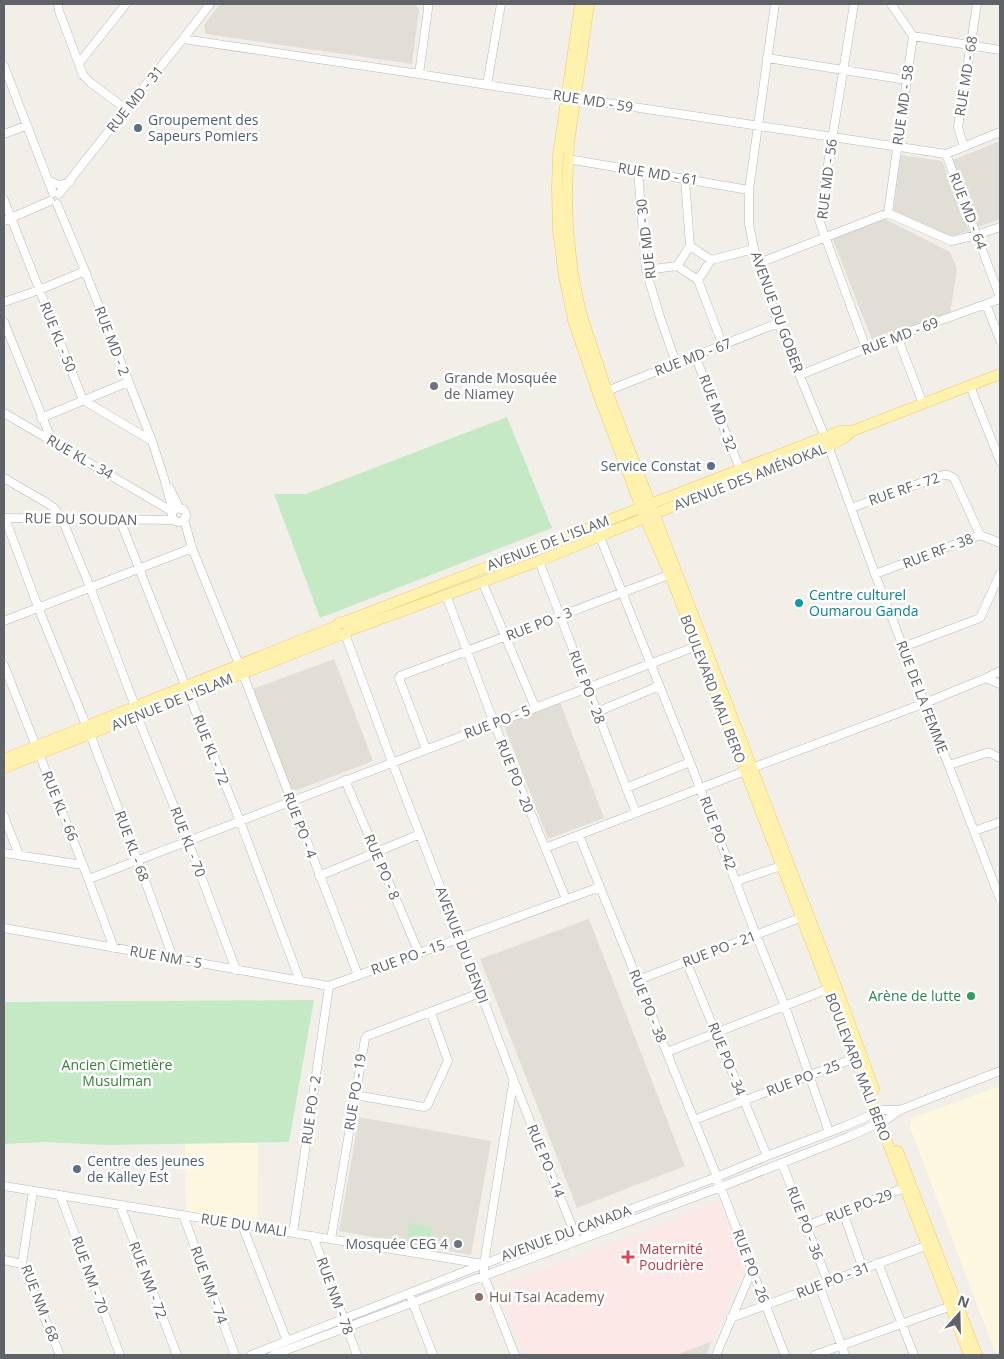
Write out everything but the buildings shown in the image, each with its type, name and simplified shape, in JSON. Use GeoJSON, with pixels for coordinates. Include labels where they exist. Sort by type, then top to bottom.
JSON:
{"type":"FeatureCollection","features":[{"type":"Feature","properties":{"kind":"main road","name":"BOULEVARD MALI BERO"},"geometry":{"type":"LineString","coordinates":[[580,4],[571,98],[567,192],[568,230],[573,274],[594,368],[607,391],[645,506]]}},
{"type":"Feature","properties":{"kind":"main road","name":"BOULEVARD MALI BERO"},"geometry":{"type":"LineString","coordinates":[[589,4],[558,155],[558,231],[564,276],[573,320],[594,368],[645,506],[673,573],[930,1244],[954,1305],[977,1355]]}},
{"type":"Feature","properties":{"kind":"main road","name":"AVENUE DES AMÉNOKAL"},"geometry":{"type":"LineString","coordinates":[[650,516],[778,456],[827,442],[840,431],[852,431],[1000,374]]}},
{"type":"Feature","properties":{"kind":"main road","name":"AVENUE DES AMÉNOKAL"},"geometry":{"type":"LineString","coordinates":[[645,506],[720,482]]}},
{"type":"Feature","properties":{"kind":"main road","name":"AVENUE DE L'ISLAM"},"geometry":{"type":"LineString","coordinates":[[4,759],[37,750],[343,630],[645,506]]}},
{"type":"Feature","properties":{"kind":"main road","name":"AVENUE DE L'ISLAM"},"geometry":{"type":"LineString","coordinates":[[343,630],[382,620],[539,561],[650,516]]}},
{"type":"Feature","properties":{"kind":"main road","name":"AVENUE DE L'ISLAM"},"geometry":{"type":"LineString","coordinates":[[4,768],[37,750]]}},
{"type":"Feature","properties":{"kind":"main road","name":"BOULEVARD MALI BERO"},"geometry":{"type":"LineString","coordinates":[[748,770],[800,918],[832,987],[855,1058],[881,1117]]}},
{"type":"Feature","properties":{"kind":"main road","name":"BOULEVARD MALI BERO"},"geometry":{"type":"LineString","coordinates":[[954,1305],[969,1355]]}},
{"type":"Feature","properties":{"kind":"street"},"geometry":{"type":"LineString","coordinates":[[58,4],[86,80],[126,109]]}},
{"type":"Feature","properties":{"kind":"street"},"geometry":{"type":"LineString","coordinates":[[79,63],[126,4]]}},
{"type":"Feature","properties":{"kind":"street","name":"RUE MD - 31"},"geometry":{"type":"LineString","coordinates":[[55,198],[70,182],[210,4]]}},
{"type":"Feature","properties":{"kind":"street"},"geometry":{"type":"LineString","coordinates":[[418,74],[428,4]]}},
{"type":"Feature","properties":{"kind":"street"},"geometry":{"type":"LineString","coordinates":[[487,85],[501,4]]}},
{"type":"Feature","properties":{"kind":"street","name":"AVENUE DU GOBER"},"geometry":{"type":"LineString","coordinates":[[775,4],[749,190],[749,224],[754,249],[778,323],[827,442]]}},
{"type":"Feature","properties":{"kind":"street","name":"RUE MD - 56"},"geometry":{"type":"LineString","coordinates":[[854,4],[819,220],[866,348]]}},
{"type":"Feature","properties":{"kind":"street"},"geometry":{"type":"LineString","coordinates":[[891,4],[913,36],[1000,50]]}},
{"type":"Feature","properties":{"kind":"street","name":"RUE MD - 68"},"geometry":{"type":"LineString","coordinates":[[964,147],[958,127],[977,4]]}},
{"type":"Feature","properties":{"kind":"street","name":"RUE MD - 58"},"geometry":{"type":"LineString","coordinates":[[888,213],[913,36]]}},
{"type":"Feature","properties":{"kind":"street","name":"RUE MD - 59"},"geometry":{"type":"LineString","coordinates":[[183,39],[946,154]]}},
{"type":"Feature","properties":{"kind":"street"},"geometry":{"type":"LineString","coordinates":[[767,58],[906,80]]}},
{"type":"Feature","properties":{"kind":"street","name":"RUE MD - 2"},"geometry":{"type":"LineString","coordinates":[[4,66],[26,126],[152,441],[176,515]]}},
{"type":"Feature","properties":{"kind":"street"},"geometry":{"type":"LineString","coordinates":[[4,134],[26,126]]}},
{"type":"Feature","properties":{"kind":"street"},"geometry":{"type":"LineString","coordinates":[[946,154],[1000,132]]}},
{"type":"Feature","properties":{"kind":"street","name":"RUE MD - 64"},"geometry":{"type":"LineString","coordinates":[[946,154],[1000,298]]}},
{"type":"Feature","properties":{"kind":"street","name":"RUE MD - 61"},"geometry":{"type":"LineString","coordinates":[[568,160],[749,190]]}},
{"type":"Feature","properties":{"kind":"street","name":"RUE MD - 30"},"geometry":{"type":"LineString","coordinates":[[638,171],[646,270],[676,363]]}},
{"type":"Feature","properties":{"kind":"street"},"geometry":{"type":"LineString","coordinates":[[677,266],[690,246],[685,179]]}},
{"type":"Feature","properties":{"kind":"street"},"geometry":{"type":"LineString","coordinates":[[49,181],[60,185],[70,182]]}},
{"type":"Feature","properties":{"kind":"street"},"geometry":{"type":"LineString","coordinates":[[8,220],[55,198]]}},
{"type":"Feature","properties":{"kind":"street","name":"RUE KL - 50"},"geometry":{"type":"LineString","coordinates":[[4,200],[8,220],[39,290],[83,400]]}},
{"type":"Feature","properties":{"kind":"street"},"geometry":{"type":"LineString","coordinates":[[759,263],[888,213],[951,241],[977,236],[1000,227]]}},
{"type":"Feature","properties":{"kind":"street"},"geometry":{"type":"LineString","coordinates":[[690,246],[711,260]]}},
{"type":"Feature","properties":{"kind":"street"},"geometry":{"type":"LineString","coordinates":[[698,280],[711,260],[754,249]]}},
{"type":"Feature","properties":{"kind":"street"},"geometry":{"type":"LineString","coordinates":[[646,270],[677,266],[698,280],[723,346]]}},
{"type":"Feature","properties":{"kind":"street"},"geometry":{"type":"LineString","coordinates":[[4,302],[85,271]]}},
{"type":"Feature","properties":{"kind":"street","name":"RUE MD - 69"},"geometry":{"type":"LineString","coordinates":[[800,375],[897,336],[1000,298]]}},
{"type":"Feature","properties":{"kind":"street"},"geometry":{"type":"LineString","coordinates":[[986,304],[1000,340]]}},
{"type":"Feature","properties":{"kind":"street"},"geometry":{"type":"LineString","coordinates":[[4,322],[41,418],[52,441]]}},
{"type":"Feature","properties":{"kind":"street","name":"RUE MD - 67"},"geometry":{"type":"LineString","coordinates":[[607,391],[778,323]]}},
{"type":"Feature","properties":{"kind":"street"},"geometry":{"type":"LineString","coordinates":[[897,336],[923,404]]}},
{"type":"Feature","properties":{"kind":"street","name":"RUE MD - 32"},"geometry":{"type":"LineString","coordinates":[[696,356],[746,470]]}},
{"type":"Feature","properties":{"kind":"street"},"geometry":{"type":"LineString","coordinates":[[41,418],[128,382]]}},
{"type":"Feature","properties":{"kind":"street"},"geometry":{"type":"LineString","coordinates":[[970,386],[1000,461]]}},
{"type":"Feature","properties":{"kind":"street"},"geometry":{"type":"LineString","coordinates":[[83,400],[152,441]]}},
{"type":"Feature","properties":{"kind":"street","name":"RUE KL - 34"},"geometry":{"type":"LineString","coordinates":[[4,413],[176,515]]}},
{"type":"Feature","properties":{"kind":"street","name":"RUE DE LA FEMME"},"geometry":{"type":"LineString","coordinates":[[827,442],[875,574],[1000,899]]}},
{"type":"Feature","properties":{"kind":"street","name":"RUE RF - 72"},"geometry":{"type":"LineString","coordinates":[[851,508],[943,475],[948,475],[954,478],[980,535]]}},
{"type":"Feature","properties":{"kind":"street"},"geometry":{"type":"LineString","coordinates":[[4,478],[53,507],[62,519]]}},
{"type":"Feature","properties":{"kind":"street","name":"RUE MD - 2"},"geometry":{"type":"LineString","coordinates":[[164,478],[176,515],[192,548],[241,669]]}},
{"type":"Feature","properties":{"kind":"street"},"geometry":{"type":"LineString","coordinates":[[156,502],[167,491]]}},
{"type":"Feature","properties":{"kind":"street","name":"RUE DU SOUDAN"},"geometry":{"type":"LineString","coordinates":[[4,518],[159,520],[176,515]]}},
{"type":"Feature","properties":{"kind":"street","name":"RUE KL - 68"},"geometry":{"type":"LineString","coordinates":[[4,518],[88,730],[173,958]]}},
{"type":"Feature","properties":{"kind":"street","name":"RUE KL - 70"},"geometry":{"type":"LineString","coordinates":[[62,519],[188,841],[236,970]]}},
{"type":"Feature","properties":{"kind":"street","name":"RUE KL - 72"},"geometry":{"type":"LineString","coordinates":[[120,520],[240,821],[300,981]]}},
{"type":"Feature","properties":{"kind":"street","name":"RUE RF - 38"},"geometry":{"type":"LineString","coordinates":[[875,574],[980,535],[1000,543]]}},
{"type":"Feature","properties":{"kind":"street","name":"RUE PO - 42"},"geometry":{"type":"LineString","coordinates":[[600,537],[737,881],[756,935],[785,1006],[829,1132]]}},
{"type":"Feature","properties":{"kind":"street"},"geometry":{"type":"LineString","coordinates":[[4,621],[192,548]]}},
{"type":"Feature","properties":{"kind":"street","name":"RUE PO - 28"},"geometry":{"type":"LineString","coordinates":[[539,561],[636,813]]}},
{"type":"Feature","properties":{"kind":"street","name":"RUE PO - 3"},"geometry":{"type":"LineString","coordinates":[[426,749],[399,678],[400,676],[673,573]]}},
{"type":"Feature","properties":{"kind":"street"},"geometry":{"type":"LineString","coordinates":[[903,647],[980,618],[1000,574]]}},
{"type":"Feature","properties":{"kind":"street"},"geometry":{"type":"LineString","coordinates":[[482,581],[535,707]]}},
{"type":"Feature","properties":{"kind":"street","name":"RUE PO - 20"},"geometry":{"type":"LineString","coordinates":[[446,595],[494,723],[566,899]]}},
{"type":"Feature","properties":{"kind":"street","name":"AVENUE DU DENDI"},"geometry":{"type":"LineString","coordinates":[[343,630],[514,1081]]}},
{"type":"Feature","properties":{"kind":"street","name":"RUE PO - 5"},"geometry":{"type":"LineString","coordinates":[[89,879],[700,644]]}},
{"type":"Feature","properties":{"kind":"street","name":"RUE KL - 66"},"geometry":{"type":"LineString","coordinates":[[4,665],[89,879],[114,948]]}},
{"type":"Feature","properties":{"kind":"street","name":"RUE PO - 4"},"geometry":{"type":"LineString","coordinates":[[241,669],[358,976]]}},
{"type":"Feature","properties":{"kind":"street"},"geometry":{"type":"LineString","coordinates":[[544,848],[924,703],[1000,671]]}},
{"type":"Feature","properties":{"kind":"street"},"geometry":{"type":"LineString","coordinates":[[986,678],[1000,684]]}},
{"type":"Feature","properties":{"kind":"street"},"geometry":{"type":"LineString","coordinates":[[597,712],[659,686]]}},
{"type":"Feature","properties":{"kind":"street"},"geometry":{"type":"LineString","coordinates":[[949,765],[986,753],[1000,758]]}},
{"type":"Feature","properties":{"kind":"street"},"geometry":{"type":"LineString","coordinates":[[626,788],[690,762]]}},
{"type":"Feature","properties":{"kind":"street","name":"RUE PO - 8"},"geometry":{"type":"LineString","coordinates":[[345,780],[419,953]]}},
{"type":"Feature","properties":{"kind":"street"},"geometry":{"type":"LineString","coordinates":[[4,816],[19,855]]}},
{"type":"Feature","properties":{"kind":"street"},"geometry":{"type":"LineString","coordinates":[[974,831],[1000,822]]}},
{"type":"Feature","properties":{"kind":"street"},"geometry":{"type":"LineString","coordinates":[[319,876],[420,834]]}},
{"type":"Feature","properties":{"kind":"street","name":"RUE PO - 38"},"geometry":{"type":"LineString","coordinates":[[579,835],[717,1177]]}},
{"type":"Feature","properties":{"kind":"street"},"geometry":{"type":"LineString","coordinates":[[4,853],[83,865]]}},
{"type":"Feature","properties":{"kind":"street"},"geometry":{"type":"LineString","coordinates":[[737,881],[781,866]]}},
{"type":"Feature","properties":{"kind":"street"},"geometry":{"type":"LineString","coordinates":[[992,878],[1000,874]]}},
{"type":"Feature","properties":{"kind":"street","name":"RUE PO - 15"},"geometry":{"type":"LineString","coordinates":[[329,986],[600,887]]}},
{"type":"Feature","properties":{"kind":"street","name":"RUE PO - 21"},"geometry":{"type":"LineString","coordinates":[[638,980],[800,918]]}},
{"type":"Feature","properties":{"kind":"street","name":"RUE NM - 5"},"geometry":{"type":"LineString","coordinates":[[4,928],[329,986]]}},
{"type":"Feature","properties":{"kind":"street","name":"RUE PO - 34"},"geometry":{"type":"LineString","coordinates":[[686,962],[767,1156]]}},
{"type":"Feature","properties":{"kind":"street","name":"RUE PO - 2"},"geometry":{"type":"LineString","coordinates":[[293,1233],[329,986]]}},
{"type":"Feature","properties":{"kind":"street"},"geometry":{"type":"LineString","coordinates":[[667,1052],[832,987]]}},
{"type":"Feature","properties":{"kind":"street","name":"RUE PO - 19"},"geometry":{"type":"LineString","coordinates":[[330,1239],[364,1042],[367,1036],[480,993]]}},
{"type":"Feature","properties":{"kind":"street"},"geometry":{"type":"LineString","coordinates":[[355,1096],[427,1106],[448,1061],[431,1012]]}},
{"type":"Feature","properties":{"kind":"street","name":"RUE PO - 25"},"geometry":{"type":"LineString","coordinates":[[694,1120],[855,1058]]}},
{"type":"Feature","properties":{"kind":"street"},"geometry":{"type":"LineString","coordinates":[[881,1117],[1000,1071]]}},
{"type":"Feature","properties":{"kind":"street"},"geometry":{"type":"LineString","coordinates":[[514,1081],[484,1264],[484,1276],[515,1355]]}},
{"type":"Feature","properties":{"kind":"street","name":"RUE PO - 14"},"geometry":{"type":"LineString","coordinates":[[514,1081],[577,1241]]}},
{"type":"Feature","properties":{"kind":"street","name":"AVENUE DU CANADA"},"geometry":{"type":"LineString","coordinates":[[273,1355],[410,1294],[484,1264],[717,1177],[829,1132],[881,1117]]}},
{"type":"Feature","properties":{"kind":"street","name":"AVENUE DU CANADA"},"geometry":{"type":"LineString","coordinates":[[345,1323],[412,1302],[484,1276],[721,1187],[782,1163],[881,1117]]}},
{"type":"Feature","properties":{"kind":"street","name":"RUE PO - 36"},"geometry":{"type":"LineString","coordinates":[[782,1163],[828,1282]]}},
{"type":"Feature","properties":{"kind":"street","name":"RUE PO - 26"},"geometry":{"type":"LineString","coordinates":[[717,1177],[785,1355]]}},
{"type":"Feature","properties":{"kind":"street","name":"RUE DU MALI"},"geometry":{"type":"LineString","coordinates":[[4,1186],[484,1264]]}},
{"type":"Feature","properties":{"kind":"street","name":"RUE PO-29"},"geometry":{"type":"LineString","coordinates":[[806,1226],[908,1186]]}},
{"type":"Feature","properties":{"kind":"street","name":"RUE NM - 68"},"geometry":{"type":"LineString","coordinates":[[33,1191],[22,1264],[60,1355]]}},
{"type":"Feature","properties":{"kind":"street","name":"RUE NM - 70"},"geometry":{"type":"LineString","coordinates":[[60,1195],[120,1355]]}},
{"type":"Feature","properties":{"kind":"street","name":"RUE NM - 72"},"geometry":{"type":"LineString","coordinates":[[120,1205],[177,1355]]}},
{"type":"Feature","properties":{"kind":"street"},"geometry":{"type":"LineString","coordinates":[[843,1212],[863,1269]]}},
{"type":"Feature","properties":{"kind":"street","name":"RUE NM - 74"},"geometry":{"type":"LineString","coordinates":[[183,1215],[235,1355]]}},
{"type":"Feature","properties":{"kind":"street"},"geometry":{"type":"LineString","coordinates":[[242,1225],[290,1348]]}},
{"type":"Feature","properties":{"kind":"street","name":"RUE NM - 78"},"geometry":{"type":"LineString","coordinates":[[313,1236],[357,1355]]}},
{"type":"Feature","properties":{"kind":"street","name":"RUE PO - 31"},"geometry":{"type":"LineString","coordinates":[[731,1318],[930,1244]]}},
{"type":"Feature","properties":{"kind":"street"},"geometry":{"type":"LineString","coordinates":[[4,1260],[22,1264]]}},
{"type":"Feature","properties":{"kind":"street"},"geometry":{"type":"LineString","coordinates":[[878,1263],[914,1355]]}},
{"type":"Feature","properties":{"kind":"street"},"geometry":{"type":"LineString","coordinates":[[716,1355],[752,1270]]}},
{"type":"Feature","properties":{"kind":"street"},"geometry":{"type":"LineString","coordinates":[[819,1285],[845,1355]]}},
{"type":"Feature","properties":{"kind":"street"},"geometry":{"type":"LineString","coordinates":[[410,1294],[433,1355]]}},
{"type":"Feature","properties":{"kind":"street"},"geometry":{"type":"LineString","coordinates":[[815,1355],[954,1305]]}},
{"type":"Feature","properties":{"kind":"street","name":"AVENUE DU CANADA"},"geometry":{"type":"LineString","coordinates":[[250,1355],[290,1348]]}},
{"type":"Feature","properties":{"kind":"shaded area"},"geometry":{"type":"Polygon","coordinates":[[[220,4],[415,4],[419,9],[412,64],[206,34],[204,25],[220,4]]]}},
{"type":"Feature","properties":{"kind":"shaded area"},"geometry":{"type":"Polygon","coordinates":[[[1000,141],[1000,219],[978,227],[953,160],[1000,141]]]}},
{"type":"Feature","properties":{"kind":"shaded area"},"geometry":{"type":"Polygon","coordinates":[[[901,155],[942,161],[969,231],[951,236],[893,212],[901,155]]]}},
{"type":"Feature","properties":{"kind":"shaded area"},"geometry":{"type":"Polygon","coordinates":[[[883,218],[950,252],[957,269],[950,313],[872,340],[832,237],[883,218]]]}},
{"type":"Feature","properties":{"kind":"shaded area"},"geometry":{"type":"Polygon","coordinates":[[[334,659],[373,761],[289,793],[250,690],[334,659]]]}},
{"type":"Feature","properties":{"kind":"shaded area"},"geometry":{"type":"Polygon","coordinates":[[[560,702],[604,818],[548,839],[503,723],[560,702]]]}},
{"type":"Feature","properties":{"kind":"shaded area"},"geometry":{"type":"Polygon","coordinates":[[[589,919],[685,1166],[577,1208],[480,959],[589,919]]]}},
{"type":"Feature","properties":{"kind":"shaded area"},"geometry":{"type":"Polygon","coordinates":[[[1000,1086],[1000,1355],[996,1355],[910,1127],[912,1118],[1000,1086]]]}},
{"type":"Feature","properties":{"kind":"shaded area"},"geometry":{"type":"Polygon","coordinates":[[[359,1117],[491,1141],[471,1255],[339,1231],[359,1117]]]}},
{"type":"Feature","properties":{"kind":"shaded area"},"geometry":{"type":"Polygon","coordinates":[[[258,1143],[257,1220],[186,1212],[185,1144],[258,1143]]]}},
{"type":"Feature","properties":{"kind":"shaded area"},"geometry":{"type":"Polygon","coordinates":[[[719,1201],[744,1267],[712,1341],[675,1355],[525,1355],[502,1296],[508,1283],[719,1201]]]}},
{"type":"Feature","properties":{"kind":"shaded area"},"geometry":{"type":"Polygon","coordinates":[[[712,1341],[706,1355],[675,1355],[712,1341]]]}},
{"type":"Feature","properties":{"kind":"green space"},"geometry":{"type":"Polygon","coordinates":[[[507,417],[552,528],[320,618],[274,494],[306,494],[507,417]]]}},
{"type":"Feature","properties":{"kind":"green space","name":"Ancien Cimetière Musulman"},"geometry":{"type":"Polygon","coordinates":[[[314,1000],[289,1142],[106,1145],[46,1142],[4,1144],[4,1002],[314,1000]]]}},
{"type":"Feature","properties":{"kind":"green space"},"geometry":{"type":"Polygon","coordinates":[[[409,1223],[432,1227],[430,1241],[407,1237],[409,1223]]]}},
{"type":"Feature","properties":{"kind":"place","name":"Groupement des Sapeurs Pomiers"},"geometry":{"type":"Point","coordinates":[138,128]}},
{"type":"Feature","properties":{"kind":"place","name":"Grande Mosquée de Niamey"},"geometry":{"type":"Point","coordinates":[434,386]}},
{"type":"Feature","properties":{"kind":"place","name":"Service Constat"},"geometry":{"type":"Point","coordinates":[711,466]}},
{"type":"Feature","properties":{"kind":"place","name":"Centre culturel Oumarou Ganda"},"geometry":{"type":"Point","coordinates":[799,603]}},
{"type":"Feature","properties":{"kind":"place","name":"Arène de lutte"},"geometry":{"type":"Point","coordinates":[971,996]}},
{"type":"Feature","properties":{"kind":"place","name":"Centre des jeunes de Kalley Est"},"geometry":{"type":"Point","coordinates":[77,1169]}},
{"type":"Feature","properties":{"kind":"place","name":"Mosquée CEG 4"},"geometry":{"type":"Point","coordinates":[458,1244]}},
{"type":"Feature","properties":{"kind":"place","name":"Maternité Poudrière"},"geometry":{"type":"Point","coordinates":[628,1257]}},
{"type":"Feature","properties":{"kind":"place","name":"Hui Tsai Academy"},"geometry":{"type":"Point","coordinates":[479,1297]}}]}
